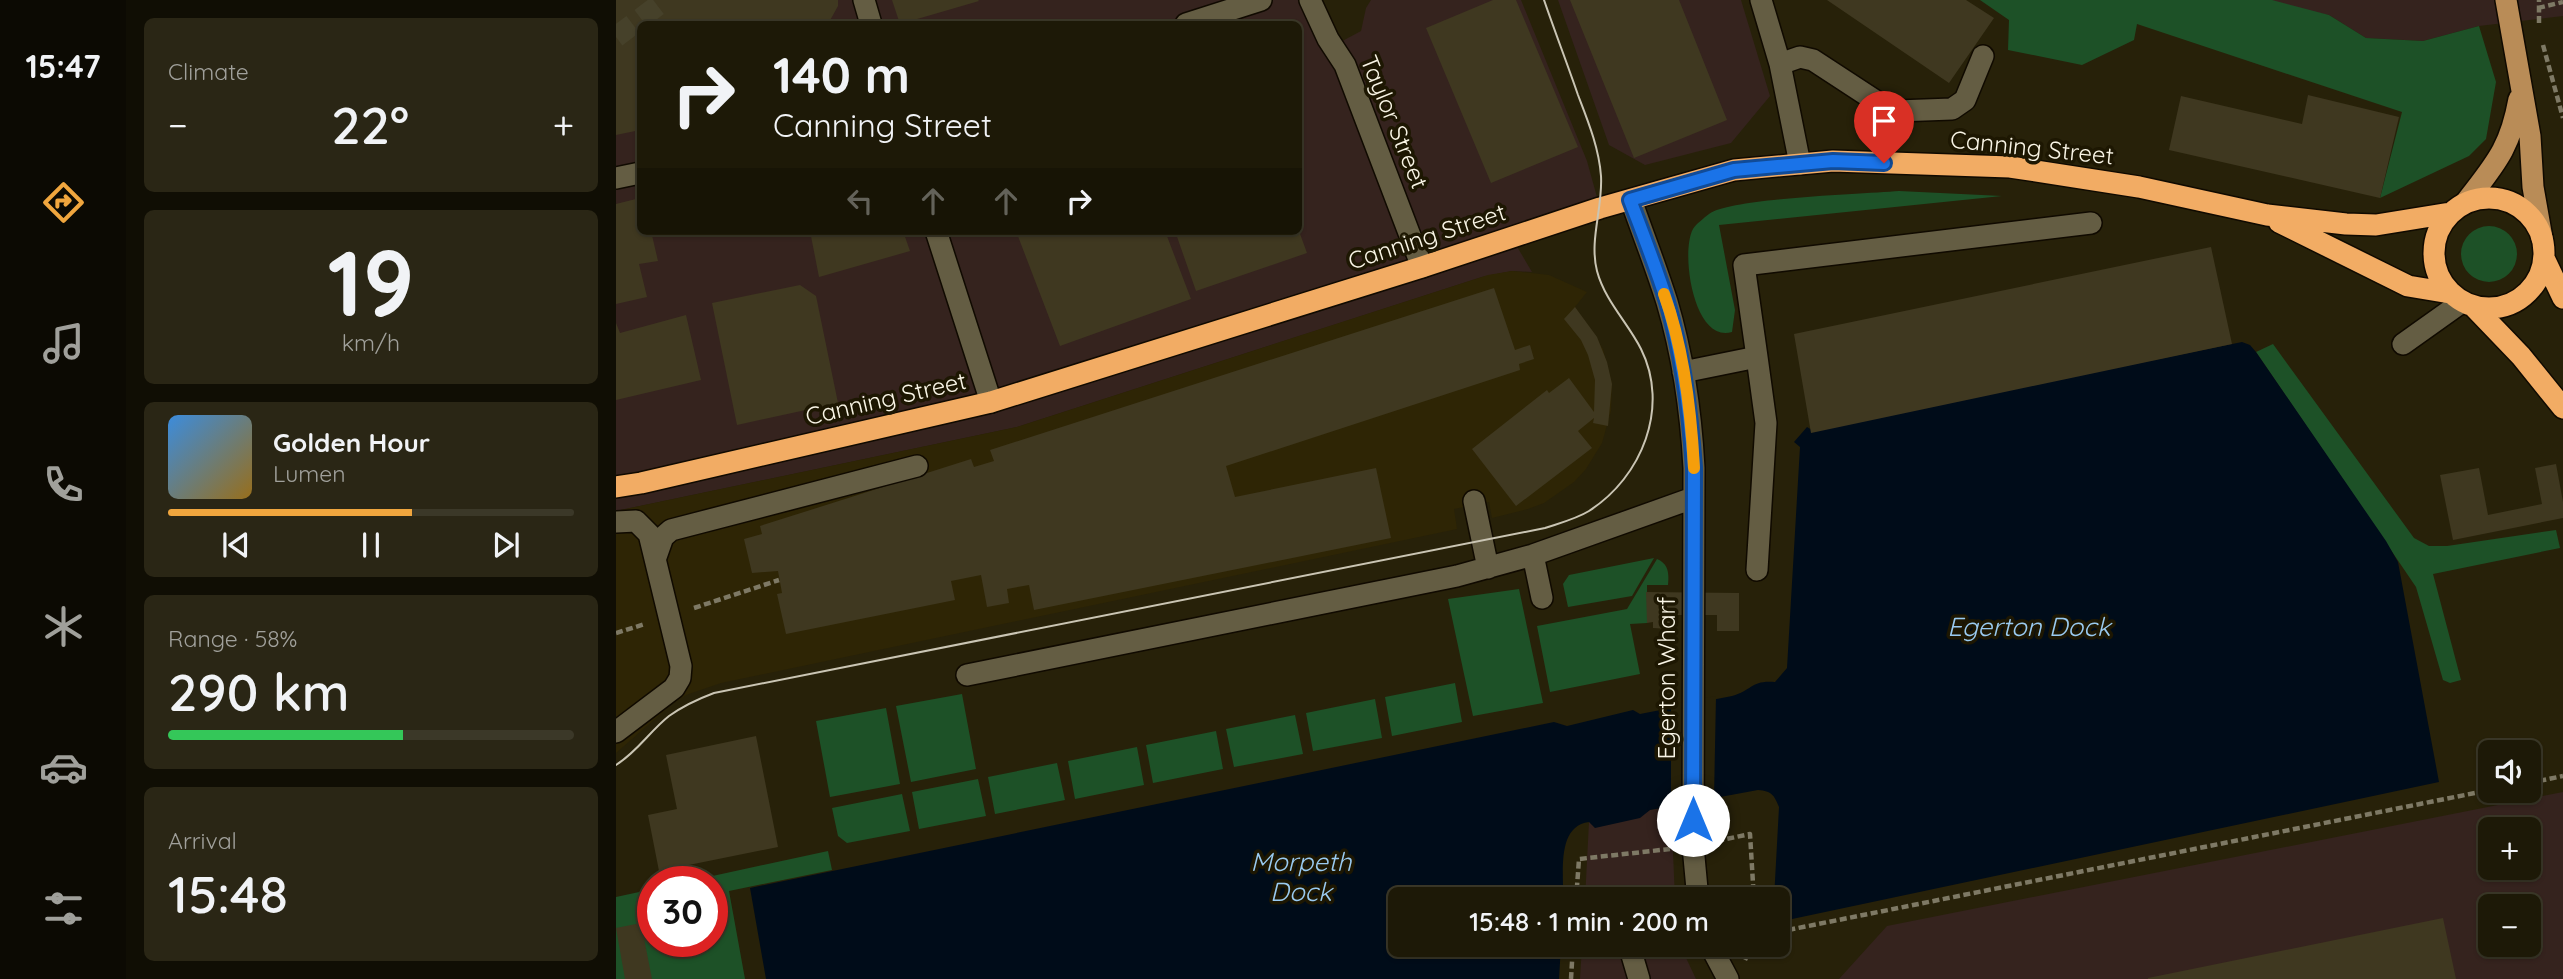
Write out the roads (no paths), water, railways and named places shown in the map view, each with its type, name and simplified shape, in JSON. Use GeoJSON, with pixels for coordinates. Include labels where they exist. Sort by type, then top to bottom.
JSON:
{"type":"FeatureCollection","features":[{"type":"Feature","properties":{"kind":"highway","name":"Canning Street"},"geometry":{"type":"LineString","coordinates":[[616,487],[991,402],[1630,200],[1734,170],[1833,161],[2010,167],[2139,187],[2267,215],[2376,225],[2458,208]]}},
{"type":"Feature","properties":{"kind":"highway"},"geometry":{"type":"LineString","coordinates":[[2563,298],[2534,221],[2512,202],[2488,197],[2458,208],[2436,234],[2433,259],[2440,280],[2521,356],[2563,408]]}},
{"type":"Feature","properties":{"kind":"highway","name":"Canning Street"},"geometry":{"type":"LineString","coordinates":[[2267,215],[2408,286],[2462,301]]}},
{"type":"Feature","properties":{"kind":"highway"},"geometry":{"type":"LineString","coordinates":[[2462,301],[2502,307],[2522,297],[2535,284],[2543,248]]}},
{"type":"Feature","properties":{"kind":"main road"},"geometry":{"type":"LineString","coordinates":[[2506,0],[2530,136],[2533,187],[2543,248]]}},
{"type":"Feature","properties":{"kind":"main road"},"geometry":{"type":"LineString","coordinates":[[2458,208],[2499,160],[2509,140],[2522,83]]}},
{"type":"Feature","properties":{"kind":"street"},"geometry":{"type":"LineString","coordinates":[[864,0],[870,21]]}},
{"type":"Feature","properties":{"kind":"street"},"geometry":{"type":"LineString","coordinates":[[1195,21],[1261,0]]}},
{"type":"Feature","properties":{"kind":"street"},"geometry":{"type":"LineString","coordinates":[[1761,0],[1780,64],[1800,164]]}},
{"type":"Feature","properties":{"kind":"street","name":"Taylor Street"},"geometry":{"type":"LineString","coordinates":[[1315,2],[1328,39],[1349,76],[1422,267]]}},
{"type":"Feature","properties":{"kind":"street"},"geometry":{"type":"LineString","coordinates":[[1780,64],[1800,57],[1813,60],[1888,109],[1952,109],[1965,100],[1983,56]]}},
{"type":"Feature","properties":{"kind":"street"},"geometry":{"type":"LineString","coordinates":[[616,178],[637,174]]}},
{"type":"Feature","properties":{"kind":"street","name":"Egerton Wharf"},"geometry":{"type":"LineString","coordinates":[[1630,200],[1667,301],[1683,372],[1692,433],[1693,846],[1697,887]]}},
{"type":"Feature","properties":{"kind":"street"},"geometry":{"type":"LineString","coordinates":[[1757,570],[1766,423],[1744,265],[2091,223]]}},
{"type":"Feature","properties":{"kind":"street"},"geometry":{"type":"LineString","coordinates":[[937,235],[991,402]]}},
{"type":"Feature","properties":{"kind":"street"},"geometry":{"type":"LineString","coordinates":[[2403,344],[2462,301]]}},
{"type":"Feature","properties":{"kind":"street"},"geometry":{"type":"LineString","coordinates":[[1683,372],[1757,357]]}},
{"type":"Feature","properties":{"kind":"street"},"geometry":{"type":"LineString","coordinates":[[656,556],[663,537],[671,530],[917,466]]}},
{"type":"Feature","properties":{"kind":"street"},"geometry":{"type":"LineString","coordinates":[[967,675],[1457,576],[1536,554],[1693,498]]}},
{"type":"Feature","properties":{"kind":"street"},"geometry":{"type":"LineString","coordinates":[[1474,501],[1488,568]]}},
{"type":"Feature","properties":{"kind":"street"},"geometry":{"type":"LineString","coordinates":[[616,522],[636,521],[649,534],[681,666],[680,678],[674,688],[616,732]]}},
{"type":"Feature","properties":{"kind":"street"},"geometry":{"type":"LineString","coordinates":[[1536,554],[1542,598]]}},
{"type":"Feature","properties":{"kind":"street"},"geometry":{"type":"LineString","coordinates":[[1633,957],[1639,979]]}},
{"type":"Feature","properties":{"kind":"street"},"geometry":{"type":"LineString","coordinates":[[1716,957],[1728,979]]}},
{"type":"Feature","properties":{"kind":"water","name":"Egerton Dock"},"geometry":{"type":"Polygon","coordinates":[[[2242,342],[2250,345],[2398,562],[2439,782],[1790,919],[1790,887],[1775,887],[1779,807],[1772,794],[1758,790],[1650,810],[1640,818],[1595,828],[1589,822],[1578,825],[1571,832],[1564,853],[1563,887],[1388,887],[1388,957],[1560,957],[1559,979],[766,979],[750,888],[1554,722],[1567,726],[1633,710],[1640,714],[1732,696],[1756,684],[1775,682],[1787,668],[1800,447],[1794,442],[1807,427],[1812,430],[2242,342]]]}},
{"type":"Feature","properties":{"kind":"tunnel"},"geometry":{"type":"LineString","coordinates":[[637,21],[665,0]]}},
{"type":"Feature","properties":{"kind":"tunnel"},"geometry":{"type":"LineString","coordinates":[[616,37],[637,21]]}},
{"type":"Feature","properties":{"kind":"tram line"},"geometry":{"type":"LineString","coordinates":[[616,765],[669,716],[714,693],[1545,528],[1584,514],[1608,497],[1624,480],[1646,439],[1653,394],[1641,349],[1605,292],[1597,271],[1595,236],[1601,188],[1598,155],[1544,0]]}},
{"type":"Feature","properties":{"kind":"water label","name":"Morpeth Dock"},"geometry":{"type":"Point","coordinates":[1301,877]}}]}
